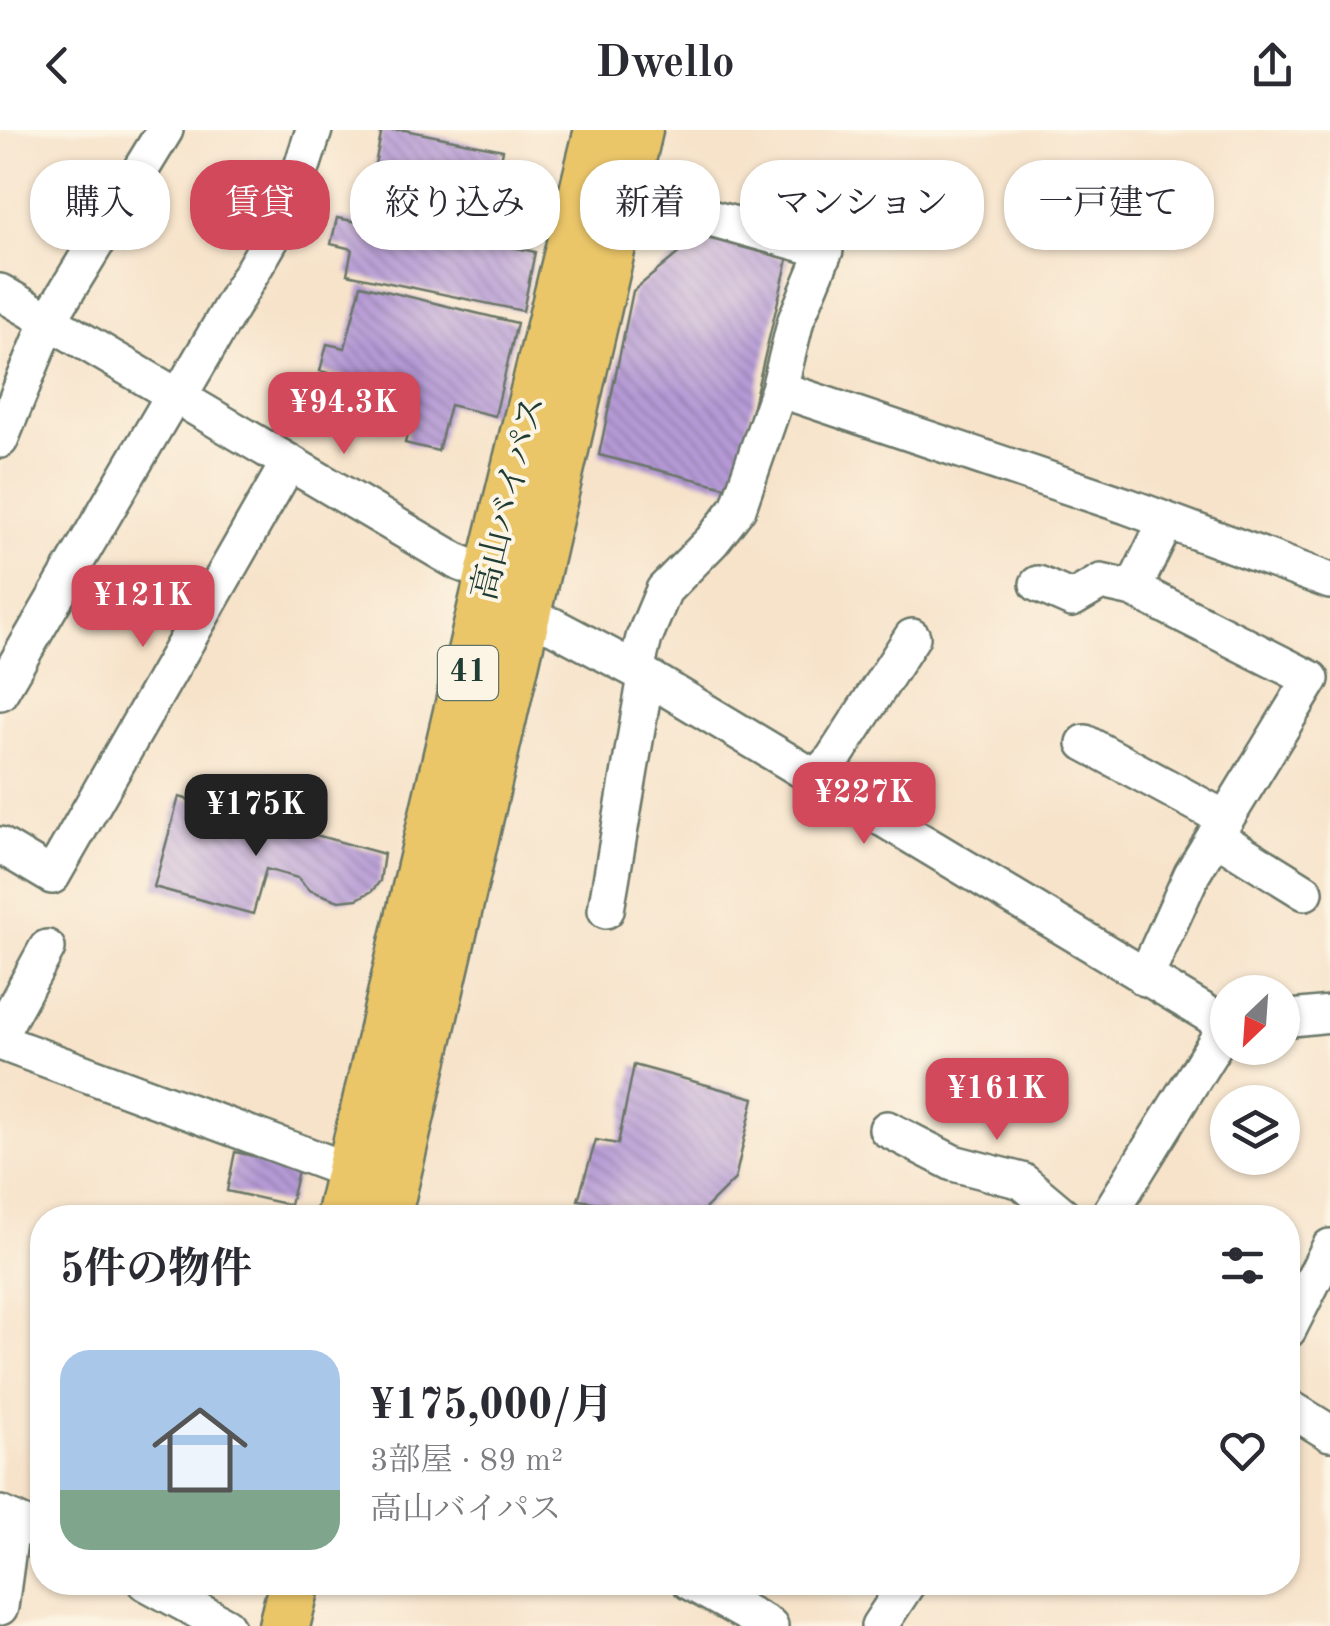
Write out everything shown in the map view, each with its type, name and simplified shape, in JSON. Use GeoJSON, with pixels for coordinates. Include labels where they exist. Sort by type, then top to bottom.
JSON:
{"type":"FeatureCollection","features":[{"type":"Feature","properties":{"kind":"highway","name":"高山バイパス"},"geometry":{"type":"LineString","coordinates":[[347,1195],[491,575],[600,130]]}},
{"type":"Feature","properties":{"kind":"highway","name":"高山バイパス"},"geometry":{"type":"LineString","coordinates":[[388,1205],[637,130]]}},
{"type":"Feature","properties":{"kind":"highway"},"geometry":{"type":"LineString","coordinates":[[249,1626],[256,1595]]}},
{"type":"Feature","properties":{"kind":"highway"},"geometry":{"type":"LineString","coordinates":[[284,1626],[292,1595]]}},
{"type":"Feature","properties":{"kind":"street"},"geometry":{"type":"LineString","coordinates":[[0,440],[49,320],[165,130]]}},
{"type":"Feature","properties":{"kind":"street"},"geometry":{"type":"LineString","coordinates":[[0,692],[288,210],[314,130]]}},
{"type":"Feature","properties":{"kind":"street"},"geometry":{"type":"LineString","coordinates":[[606,910],[644,638],[664,590],[721,532],[738,508],[779,389],[796,320],[825,250],[720,221]]}},
{"type":"Feature","properties":{"kind":"street"},"geometry":{"type":"LineString","coordinates":[[0,292],[458,562],[491,575]]}},
{"type":"Feature","properties":{"kind":"street"},"geometry":{"type":"LineString","coordinates":[[779,389],[1330,582]]}},
{"type":"Feature","properties":{"kind":"street"},"geometry":{"type":"LineString","coordinates":[[0,845],[52,876],[289,462]]}},
{"type":"Feature","properties":{"kind":"street"},"geometry":{"type":"LineString","coordinates":[[1132,589],[1166,522]]}},
{"type":"Feature","properties":{"kind":"street"},"geometry":{"type":"LineString","coordinates":[[1038,584],[1072,599],[1100,582],[1132,589],[1311,678],[1192,874],[1145,978]]}},
{"type":"Feature","properties":{"kind":"street"},"geometry":{"type":"LineString","coordinates":[[523,618],[553,626],[641,673],[1210,1016]]}},
{"type":"Feature","properties":{"kind":"street"},"geometry":{"type":"LineString","coordinates":[[814,779],[833,759],[912,637]]}},
{"type":"Feature","properties":{"kind":"street"},"geometry":{"type":"LineString","coordinates":[[1085,744],[1219,827],[1306,892]]}},
{"type":"Feature","properties":{"kind":"street"},"geometry":{"type":"LineString","coordinates":[[0,1034],[47,948]]}},
{"type":"Feature","properties":{"kind":"street"},"geometry":{"type":"LineString","coordinates":[[1300,1018],[1330,1014]]}},
{"type":"Feature","properties":{"kind":"street"},"geometry":{"type":"LineString","coordinates":[[0,1042],[347,1195]]}},
{"type":"Feature","properties":{"kind":"street"},"geometry":{"type":"LineString","coordinates":[[1114,1205],[1210,1053]]}},
{"type":"Feature","properties":{"kind":"street"},"geometry":{"type":"LineString","coordinates":[[887,1129],[954,1163],[1022,1181],[1051,1205]]}},
{"type":"Feature","properties":{"kind":"street"},"geometry":{"type":"LineString","coordinates":[[1300,1306],[1330,1247]]}},
{"type":"Feature","properties":{"kind":"street"},"geometry":{"type":"LineString","coordinates":[[1300,1414],[1330,1433]]}},
{"type":"Feature","properties":{"kind":"street"},"geometry":{"type":"LineString","coordinates":[[0,1606],[18,1522]]}},
{"type":"Feature","properties":{"kind":"street"},"geometry":{"type":"LineString","coordinates":[[169,1595],[226,1626]]}},
{"type":"Feature","properties":{"kind":"street"},"geometry":{"type":"LineString","coordinates":[[714,1595],[770,1626]]}},
{"type":"Feature","properties":{"kind":"street"},"geometry":{"type":"LineString","coordinates":[[879,1626],[899,1595]]}},
{"type":"Feature","properties":{"kind":"building"},"geometry":{"type":"Polygon","coordinates":[[[382,130],[405,130],[503,150],[501,160],[376,160],[382,130]]]}},
{"type":"Feature","properties":{"kind":"building"},"geometry":{"type":"Polygon","coordinates":[[[337,218],[350,220],[350,249],[331,244],[337,218]]]}},
{"type":"Feature","properties":{"kind":"building"},"geometry":{"type":"Polygon","coordinates":[[[720,241],[740,247],[740,250],[788,259],[733,489],[599,455],[633,291],[682,250],[720,250],[720,241]]]}},
{"type":"Feature","properties":{"kind":"building"},"geometry":{"type":"Polygon","coordinates":[[[352,250],[535,252],[523,311],[347,274],[352,250]]]}},
{"type":"Feature","properties":{"kind":"building"},"geometry":{"type":"Polygon","coordinates":[[[361,285],[517,323],[495,416],[450,405],[438,451],[405,443],[417,394],[320,371],[327,344],[345,348],[361,285]]]}},
{"type":"Feature","properties":{"kind":"building"},"geometry":{"type":"Polygon","coordinates":[[[179,797],[384,854],[380,881],[357,899],[339,901],[309,890],[298,878],[266,869],[253,914],[154,887],[179,797]]]}},
{"type":"Feature","properties":{"kind":"building"},"geometry":{"type":"Polygon","coordinates":[[[634,1065],[754,1098],[735,1179],[709,1205],[616,1205],[578,1200],[596,1140],[618,1144],[634,1065]]]}},
{"type":"Feature","properties":{"kind":"building"},"geometry":{"type":"Polygon","coordinates":[[[235,1152],[299,1166],[290,1205],[227,1191],[235,1152]]]}}]}
